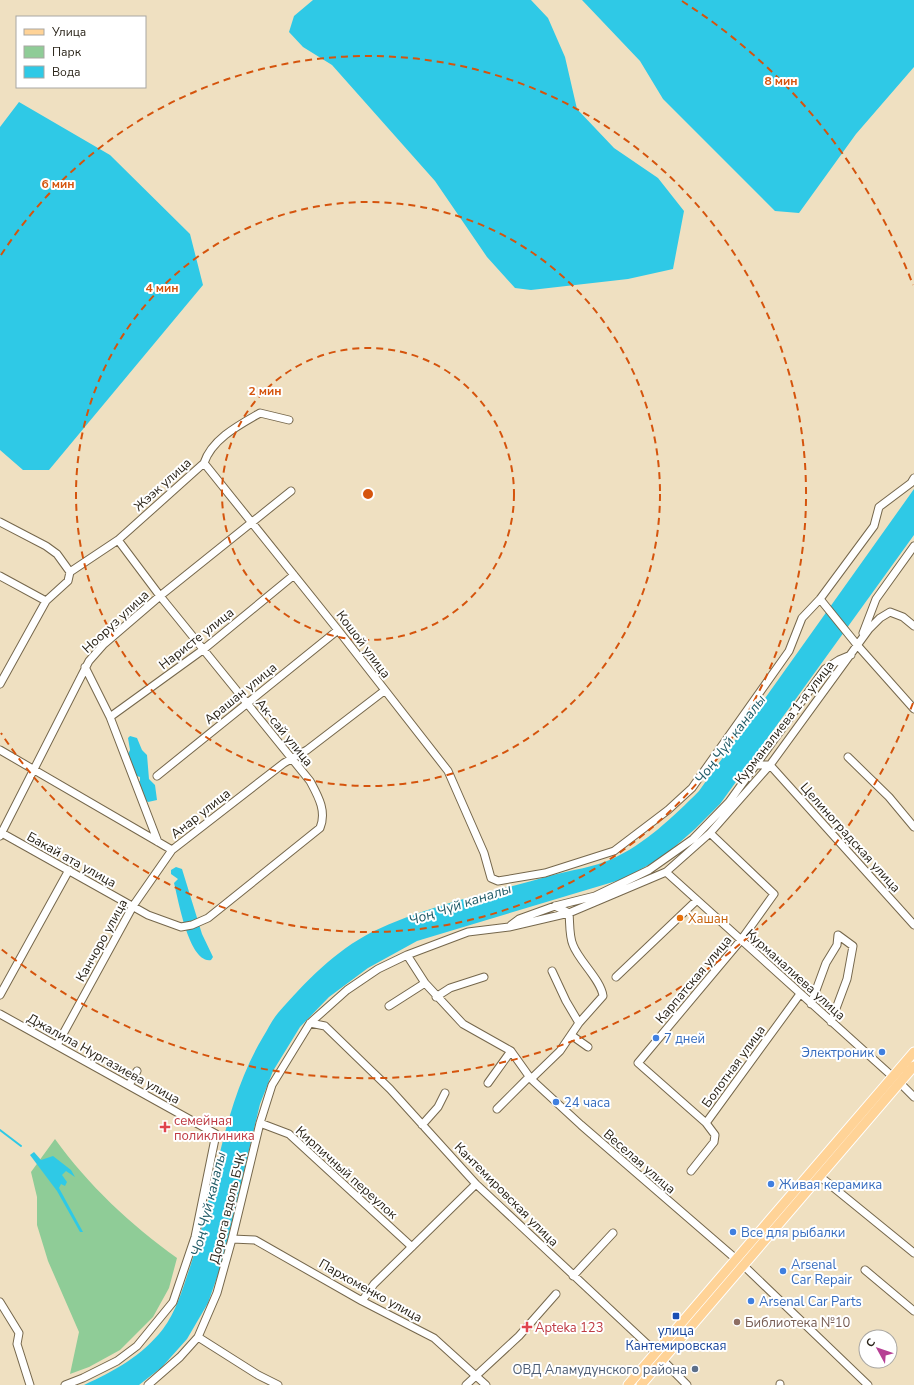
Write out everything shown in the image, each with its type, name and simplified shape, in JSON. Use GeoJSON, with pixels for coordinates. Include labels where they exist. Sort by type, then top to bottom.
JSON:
{"type":"FeatureCollection","features":[{"type":"Feature","properties":{"kind":"main road"},"geometry":{"type":"LineString","coordinates":[[642,1385],[743,1265],[816,1174],[896,1080],[914,1052]]}},
{"type":"Feature","properties":{"kind":"main road"},"geometry":{"type":"LineString","coordinates":[[896,1080],[914,1066]]}},
{"type":"Feature","properties":{"kind":"main road"},"geometry":{"type":"LineString","coordinates":[[628,1385],[736,1259],[816,1174]]}},
{"type":"Feature","properties":{"kind":"street","name":"Жээк улица"},"geometry":{"type":"LineString","coordinates":[[0,684],[46,601],[68,580],[70,572],[118,540],[204,463],[208,453],[235,427],[260,414],[289,420]]}},
{"type":"Feature","properties":{"kind":"street","name":"Кошой улица"},"geometry":{"type":"LineString","coordinates":[[204,463],[338,630],[448,772],[484,853],[491,878],[498,881],[545,873],[614,851],[668,810],[692,788],[789,652],[802,618],[822,601]]}},
{"type":"Feature","properties":{"kind":"street"},"geometry":{"type":"LineString","coordinates":[[914,478],[911,483],[879,507],[874,526],[822,601],[851,638],[914,709]]}},
{"type":"Feature","properties":{"kind":"street","name":"Нооруз улица"},"geometry":{"type":"LineString","coordinates":[[0,834],[86,667],[104,644],[160,596],[291,491]]}},
{"type":"Feature","properties":{"kind":"street"},"geometry":{"type":"LineString","coordinates":[[0,522],[46,546],[57,554],[70,572]]}},
{"type":"Feature","properties":{"kind":"street","name":"Ак-сай улица"},"geometry":{"type":"LineString","coordinates":[[118,540],[160,596],[310,781],[320,798],[323,811],[323,820],[320,828],[208,918],[192,926],[182,927],[148,915],[133,906]]}},
{"type":"Feature","properties":{"kind":"street"},"geometry":{"type":"LineString","coordinates":[[858,646],[876,599],[914,546]]}},
{"type":"Feature","properties":{"kind":"street"},"geometry":{"type":"LineString","coordinates":[[0,576],[46,601]]}},
{"type":"Feature","properties":{"kind":"street","name":"Наристе улица"},"geometry":{"type":"LineString","coordinates":[[110,717],[204,649],[294,576]]}},
{"type":"Feature","properties":{"kind":"street"},"geometry":{"type":"LineString","coordinates":[[858,646],[869,629],[880,618],[890,612],[903,617],[914,626]]}},
{"type":"Feature","properties":{"kind":"street","name":"Арашан улица"},"geometry":{"type":"LineString","coordinates":[[158,776],[338,630]]}},
{"type":"Feature","properties":{"kind":"street","name":"Курманалиева 1-я улица"},"geometry":{"type":"LineString","coordinates":[[407,954],[468,932],[509,927],[569,913],[666,872],[710,833],[770,765],[858,646]]}},
{"type":"Feature","properties":{"kind":"street"},"geometry":{"type":"LineString","coordinates":[[509,927],[518,919],[555,906],[595,896],[649,870],[692,839],[729,802],[825,669],[852,654]]}},
{"type":"Feature","properties":{"kind":"street"},"geometry":{"type":"LineString","coordinates":[[86,667],[110,717],[158,842]]}},
{"type":"Feature","properties":{"kind":"street","name":"Анар улица"},"geometry":{"type":"LineString","coordinates":[[0,750],[172,850],[284,763],[307,750],[384,691]]}},
{"type":"Feature","properties":{"kind":"street"},"geometry":{"type":"LineString","coordinates":[[848,757],[889,797],[914,827]]}},
{"type":"Feature","properties":{"kind":"street"},"geometry":{"type":"LineString","coordinates":[[755,765],[770,765]]}},
{"type":"Feature","properties":{"kind":"street","name":"Целиноградская улица"},"geometry":{"type":"LineString","coordinates":[[770,765],[914,925]]}},
{"type":"Feature","properties":{"kind":"street","name":"Карпатская улица"},"geometry":{"type":"LineString","coordinates":[[706,1123],[638,1064],[741,940],[774,894],[710,833]]}},
{"type":"Feature","properties":{"kind":"street","name":"Бакай ата улица"},"geometry":{"type":"LineString","coordinates":[[0,834],[133,906]]}},
{"type":"Feature","properties":{"kind":"street","name":"Канчоро улица"},"geometry":{"type":"LineString","coordinates":[[57,1045],[133,906],[172,850]]}},
{"type":"Feature","properties":{"kind":"street"},"geometry":{"type":"LineString","coordinates":[[0,995],[69,870]]}},
{"type":"Feature","properties":{"kind":"street"},"geometry":{"type":"LineString","coordinates":[[649,870],[666,872]]}},
{"type":"Feature","properties":{"kind":"street","name":"Курманалиева улица"},"geometry":{"type":"LineString","coordinates":[[666,872],[914,1097]]}},
{"type":"Feature","properties":{"kind":"street"},"geometry":{"type":"LineString","coordinates":[[616,977],[697,900]]}},
{"type":"Feature","properties":{"kind":"street"},"geometry":{"type":"LineString","coordinates":[[497,1108],[560,1051],[579,1023],[603,996],[602,990],[586,968],[572,944],[569,913],[555,906]]}},
{"type":"Feature","properties":{"kind":"street"},"geometry":{"type":"LineString","coordinates":[[811,1004],[826,963],[837,945],[838,935],[853,946],[847,979],[831,1022]]}},
{"type":"Feature","properties":{"kind":"street","name":"Веселая улица"},"geometry":{"type":"LineString","coordinates":[[407,954],[424,983],[463,1024],[511,1051],[530,1078],[580,1125],[736,1259]]}},
{"type":"Feature","properties":{"kind":"street","name":"Дорога вдоль БЧК"},"geometry":{"type":"LineString","coordinates":[[148,1385],[180,1357],[198,1337],[217,1293],[232,1239],[260,1123],[272,1085],[310,1023],[347,990],[378,969],[407,954]]}},
{"type":"Feature","properties":{"kind":"street"},"geometry":{"type":"LineString","coordinates":[[552,971],[566,1002],[579,1023]]}},
{"type":"Feature","properties":{"kind":"street"},"geometry":{"type":"LineString","coordinates":[[436,997],[450,988],[484,977]]}},
{"type":"Feature","properties":{"kind":"street"},"geometry":{"type":"LineString","coordinates":[[389,1006],[424,983]]}},
{"type":"Feature","properties":{"kind":"street","name":"Болотная улица"},"geometry":{"type":"LineString","coordinates":[[691,1171],[714,1142],[715,1135],[706,1123],[800,994]]}},
{"type":"Feature","properties":{"kind":"street","name":"Джалила Нургазиева улица"},"geometry":{"type":"LineString","coordinates":[[0,1014],[216,1134],[195,1237],[173,1302],[137,1346],[117,1360],[65,1385]]}},
{"type":"Feature","properties":{"kind":"street","name":"Кантемировская улица"},"geometry":{"type":"LineString","coordinates":[[310,1023],[325,1026],[390,1089],[476,1184],[656,1352],[687,1385]]}},
{"type":"Feature","properties":{"kind":"street"},"geometry":{"type":"LineString","coordinates":[[571,1035],[588,1047]]}},
{"type":"Feature","properties":{"kind":"street"},"geometry":{"type":"LineString","coordinates":[[488,1083],[511,1051]]}},
{"type":"Feature","properties":{"kind":"street"},"geometry":{"type":"LineString","coordinates":[[129,1085],[137,1071]]}},
{"type":"Feature","properties":{"kind":"street"},"geometry":{"type":"LineString","coordinates":[[422,1125],[438,1107],[445,1093]]}},
{"type":"Feature","properties":{"kind":"street","name":"Кирпичный переулок"},"geometry":{"type":"LineString","coordinates":[[260,1123],[289,1134],[412,1247]]}},
{"type":"Feature","properties":{"kind":"street"},"geometry":{"type":"LineString","coordinates":[[816,1174],[914,1252]]}},
{"type":"Feature","properties":{"kind":"street"},"geometry":{"type":"LineString","coordinates":[[362,1301],[374,1284],[476,1184]]}},
{"type":"Feature","properties":{"kind":"street"},"geometry":{"type":"LineString","coordinates":[[573,1276],[613,1233]]}},
{"type":"Feature","properties":{"kind":"street","name":"Пархоменко улица"},"geometry":{"type":"LineString","coordinates":[[232,1239],[255,1240],[362,1301],[434,1338],[486,1385]]}},
{"type":"Feature","properties":{"kind":"street"},"geometry":{"type":"LineString","coordinates":[[743,1265],[868,1385]]}},
{"type":"Feature","properties":{"kind":"street"},"geometry":{"type":"LineString","coordinates":[[865,1270],[914,1311]]}},
{"type":"Feature","properties":{"kind":"street"},"geometry":{"type":"LineString","coordinates":[[466,1385],[475,1375],[519,1336],[556,1294]]}},
{"type":"Feature","properties":{"kind":"street"},"geometry":{"type":"LineString","coordinates":[[0,1302],[19,1333],[17,1344],[30,1385]]}},
{"type":"Feature","properties":{"kind":"street"},"geometry":{"type":"LineString","coordinates":[[198,1337],[258,1375],[278,1385]]}},
{"type":"Feature","properties":{"kind":"green space"},"geometry":{"type":"Polygon","coordinates":[[[55,1139],[96,1188],[111,1203],[143,1232],[177,1258],[169,1288],[153,1317],[120,1350],[89,1367],[70,1374],[79,1332],[48,1261],[37,1225],[37,1197],[31,1172],[55,1139]]]}},
{"type":"Feature","properties":{"kind":"water"},"geometry":{"type":"Polygon","coordinates":[[[313,0],[531,0],[548,18],[565,57],[577,109],[614,148],[658,178],[684,211],[673,269],[628,279],[531,290],[515,288],[487,257],[435,181],[332,65],[303,47],[289,32],[294,16],[313,0]]]}},
{"type":"Feature","properties":{"kind":"water"},"geometry":{"type":"Polygon","coordinates":[[[582,0],[914,0],[914,67],[856,134],[799,213],[775,211],[663,99],[640,61],[582,0]]]}},
{"type":"Feature","properties":{"kind":"water"},"geometry":{"type":"Polygon","coordinates":[[[19,102],[110,155],[190,234],[203,285],[49,470],[23,470],[0,450],[0,127],[19,102]]]}},
{"type":"Feature","properties":{"kind":"water","name":"Чоң Чүй каналы"},"geometry":{"type":"Polygon","coordinates":[[[914,489],[914,535],[720,804],[695,829],[663,857],[623,879],[417,941],[368,968],[329,997],[300,1027],[273,1071],[260,1104],[222,1263],[208,1303],[187,1339],[162,1367],[139,1385],[84,1385],[117,1368],[137,1355],[155,1339],[172,1315],[198,1241],[228,1121],[238,1092],[249,1064],[263,1037],[278,1013],[299,990],[321,968],[346,948],[372,932],[394,922],[484,893],[605,862],[624,853],[647,838],[699,791],[914,489]]]}},
{"type":"Feature","properties":{"kind":"water"},"geometry":{"type":"Polygon","coordinates":[[[130,736],[137,738],[142,750],[147,755],[149,779],[155,785],[157,800],[148,802],[142,797],[136,782],[140,781],[140,777],[134,775],[127,756],[130,750],[128,738],[130,736]]]}},
{"type":"Feature","properties":{"kind":"water"},"geometry":{"type":"Polygon","coordinates":[[[176,867],[182,869],[202,934],[213,957],[211,960],[203,958],[196,952],[186,929],[174,883],[178,879],[171,874],[171,870],[176,867]]]}},
{"type":"Feature","properties":{"kind":"water"},"geometry":{"type":"Polygon","coordinates":[[[34,1152],[41,1160],[53,1156],[71,1170],[75,1177],[66,1171],[62,1175],[67,1182],[65,1186],[61,1184],[59,1188],[83,1232],[80,1232],[57,1191],[30,1155],[34,1152]]]}},
{"type":"Feature","properties":{"kind":"waterway"},"geometry":{"type":"LineString","coordinates":[[0,1130],[21,1146]]}},
{"type":"Feature","properties":{"kind":"place","name":"Хашан"},"geometry":{"type":"Point","coordinates":[680,918]}},
{"type":"Feature","properties":{"kind":"place","name":"7 дней"},"geometry":{"type":"Point","coordinates":[656,1038]}},
{"type":"Feature","properties":{"kind":"place","name":"Электроник"},"geometry":{"type":"Point","coordinates":[882,1052]}},
{"type":"Feature","properties":{"kind":"place","name":"24 часа"},"geometry":{"type":"Point","coordinates":[556,1102]}},
{"type":"Feature","properties":{"kind":"place","name":"семейная поликлиника"},"geometry":{"type":"Point","coordinates":[165,1127]}},
{"type":"Feature","properties":{"kind":"place","name":"Живая керамика"},"geometry":{"type":"Point","coordinates":[771,1184]}},
{"type":"Feature","properties":{"kind":"place","name":"Все для рыбалки"},"geometry":{"type":"Point","coordinates":[733,1232]}},
{"type":"Feature","properties":{"kind":"place","name":"Arsenal Car Repair"},"geometry":{"type":"Point","coordinates":[783,1271]}},
{"type":"Feature","properties":{"kind":"place","name":"Arsenal Car Parts"},"geometry":{"type":"Point","coordinates":[751,1301]}},
{"type":"Feature","properties":{"kind":"place","name":"улица Кантемировская"},"geometry":{"type":"Point","coordinates":[676,1316]}},
{"type":"Feature","properties":{"kind":"place","name":"Библиотека №10"},"geometry":{"type":"Point","coordinates":[737,1322]}},
{"type":"Feature","properties":{"kind":"place","name":"Apteka 123"},"geometry":{"type":"Point","coordinates":[527,1327]}},
{"type":"Feature","properties":{"kind":"place","name":"ОВД Аламудунского района"},"geometry":{"type":"Point","coordinates":[695,1369]}}]}
